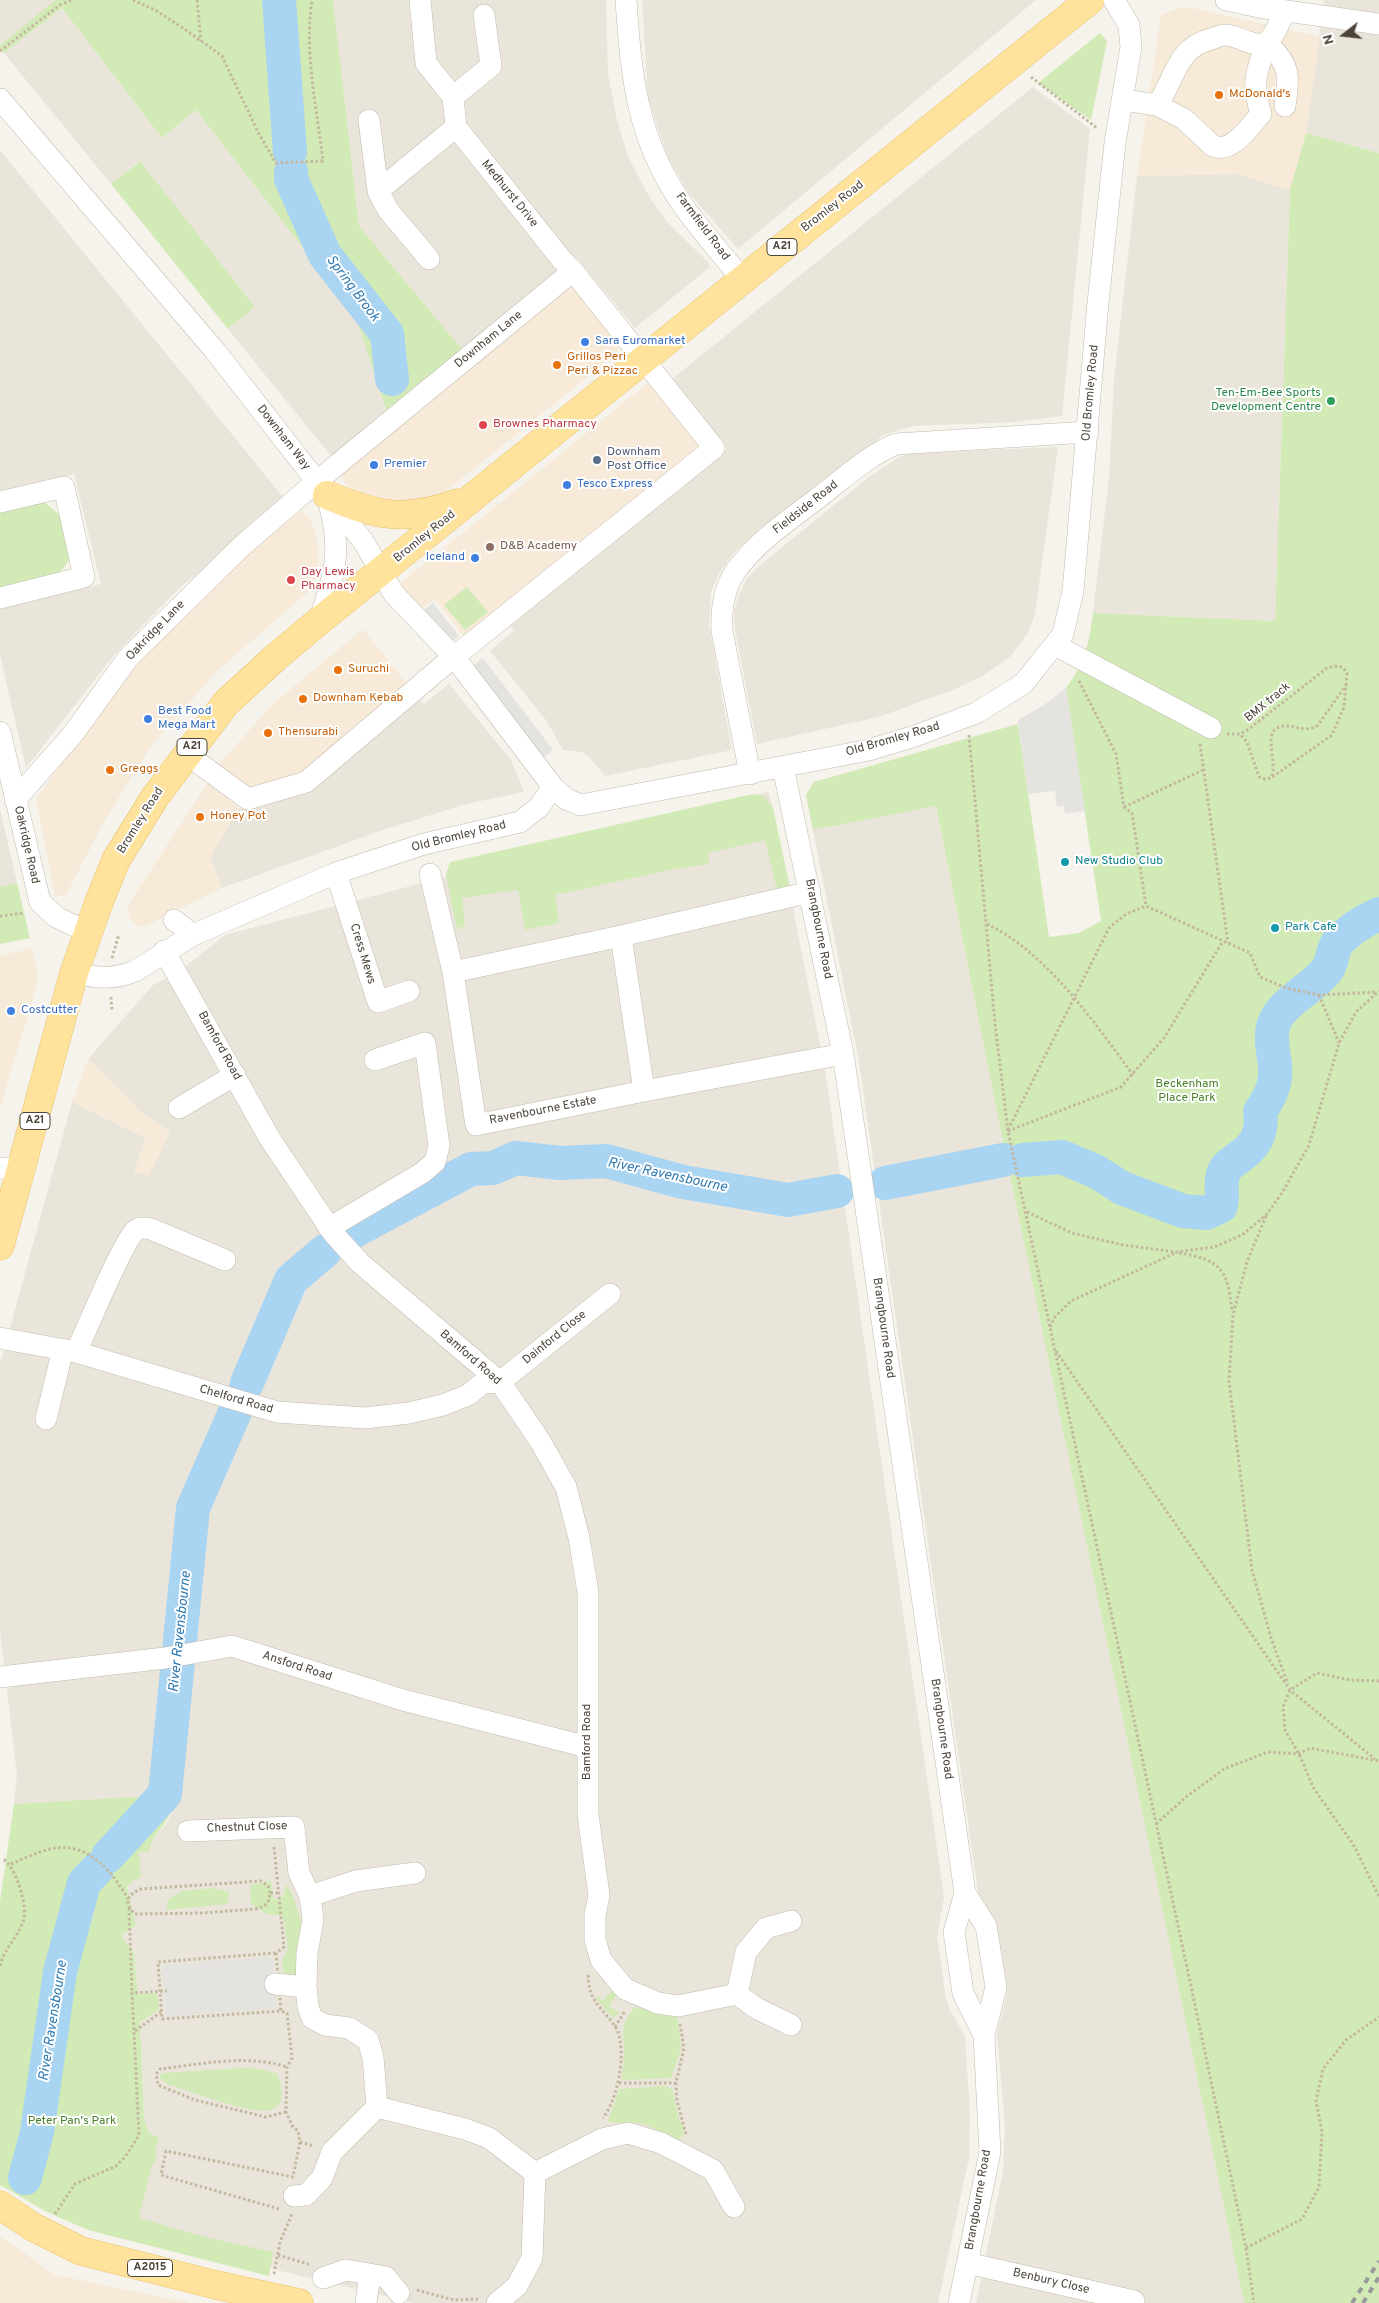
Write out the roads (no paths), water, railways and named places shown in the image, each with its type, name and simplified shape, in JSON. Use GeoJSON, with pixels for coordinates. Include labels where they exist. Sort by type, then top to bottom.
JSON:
{"type":"FeatureCollection","features":[{"type":"Feature","properties":{"kind":"main road","name":"Bromley Road"},"geometry":{"type":"LineString","coordinates":[[0,1246],[11,1169],[74,973],[116,860],[155,797],[226,703],[275,658],[380,572],[1090,0]]}},
{"type":"Feature","properties":{"kind":"main road"},"geometry":{"type":"LineString","coordinates":[[322,488],[355,507],[398,516],[434,511],[475,496]]}},
{"type":"Feature","properties":{"kind":"main road","name":"A2015"},"geometry":{"type":"LineString","coordinates":[[0,2205],[33,2227],[81,2251],[215,2294],[299,2303]]}},
{"type":"Feature","properties":{"kind":"street"},"geometry":{"type":"LineString","coordinates":[[378,191],[456,127],[453,97],[426,62],[420,0]]}},
{"type":"Feature","properties":{"kind":"street","name":"Farmfield Road"},"geometry":{"type":"LineString","coordinates":[[626,0],[631,71],[637,102],[657,159],[682,204],[742,279]]}},
{"type":"Feature","properties":{"kind":"street","name":"Old Bromley Road"},"geometry":{"type":"LineString","coordinates":[[74,973],[100,979],[124,976],[193,935],[336,873],[424,844],[520,822],[540,807],[553,787],[566,799],[581,805],[869,750],[976,714],[1023,684],[1063,634],[1073,591],[1098,303],[1115,143],[1124,100],[1131,47],[1129,25],[1114,0]]}},
{"type":"Feature","properties":{"kind":"street"},"geometry":{"type":"LineString","coordinates":[[1236,1],[1285,11],[1379,24]]}},
{"type":"Feature","properties":{"kind":"street"},"geometry":{"type":"LineString","coordinates":[[1124,100],[1157,106],[1184,119],[1213,146],[1219,148],[1227,147],[1262,114],[1256,96],[1254,79],[1264,51],[1285,11]]}},
{"type":"Feature","properties":{"kind":"street"},"geometry":{"type":"LineString","coordinates":[[453,97],[491,66],[484,16]]}},
{"type":"Feature","properties":{"kind":"street"},"geometry":{"type":"LineString","coordinates":[[1157,106],[1166,94],[1170,78],[1177,64],[1189,50],[1203,41],[1226,35],[1254,45],[1264,51],[1280,55],[1287,67],[1289,82],[1285,106]]}},
{"type":"Feature","properties":{"kind":"street","name":"Downham Way"},"geometry":{"type":"LineString","coordinates":[[0,99],[216,352],[363,542],[394,594],[455,658],[553,787]]}},
{"type":"Feature","properties":{"kind":"street"},"geometry":{"type":"LineString","coordinates":[[369,120],[378,191],[388,210],[429,259]]}},
{"type":"Feature","properties":{"kind":"street","name":"Medhurst Drive"},"geometry":{"type":"LineString","coordinates":[[456,127],[567,266]]}},
{"type":"Feature","properties":{"kind":"street"},"geometry":{"type":"LineString","coordinates":[[186,754],[248,799],[306,782],[363,732],[714,448],[567,266]]}},
{"type":"Feature","properties":{"kind":"street","name":"Downham Lane"},"geometry":{"type":"LineString","coordinates":[[322,488],[567,266]]}},
{"type":"Feature","properties":{"kind":"street","name":"Fieldside Road"},"geometry":{"type":"LineString","coordinates":[[750,774],[722,631],[721,609],[734,573],[748,556],[775,532],[868,459],[896,444],[1088,432]]}},
{"type":"Feature","properties":{"kind":"street"},"geometry":{"type":"LineString","coordinates":[[0,502],[64,487],[84,577],[0,598]]}},
{"type":"Feature","properties":{"kind":"street"},"geometry":{"type":"LineString","coordinates":[[320,621],[333,580],[336,557],[336,535],[322,488]]}},
{"type":"Feature","properties":{"kind":"street","name":"Oakridge Lane"},"geometry":{"type":"LineString","coordinates":[[15,800],[73,734],[128,658],[243,545],[322,488]]}},
{"type":"Feature","properties":{"kind":"street"},"geometry":{"type":"LineString","coordinates":[[1055,645],[1210,728]]}},
{"type":"Feature","properties":{"kind":"street","name":"Oakridge Road"},"geometry":{"type":"LineString","coordinates":[[0,732],[40,902],[56,917],[88,932]]}},
{"type":"Feature","properties":{"kind":"street","name":"Brangbourne Road"},"geometry":{"type":"LineString","coordinates":[[783,767],[843,1054],[965,1892],[986,1926],[996,1987],[984,2035],[990,2152],[959,2303]]}},
{"type":"Feature","properties":{"kind":"street","name":"Cress Mews"},"geometry":{"type":"LineString","coordinates":[[336,873],[378,1002],[410,991]]}},
{"type":"Feature","properties":{"kind":"street","name":"Ravenbourne Estate"},"geometry":{"type":"LineString","coordinates":[[430,874],[453,972],[476,1125],[843,1054]]}},
{"type":"Feature","properties":{"kind":"street"},"geometry":{"type":"LineString","coordinates":[[453,972],[621,936],[810,892]]}},
{"type":"Feature","properties":{"kind":"street"},"geometry":{"type":"LineString","coordinates":[[174,920],[193,935]]}},
{"type":"Feature","properties":{"kind":"street"},"geometry":{"type":"LineString","coordinates":[[621,936],[644,1091]]}},
{"type":"Feature","properties":{"kind":"street","name":"Bamford Road"},"geometry":{"type":"LineString","coordinates":[[164,951],[270,1139],[331,1231],[360,1263],[500,1382],[540,1441],[566,1487],[588,1592],[588,1815],[599,1895],[595,1916],[595,1940],[601,1960],[625,1990],[658,2003],[678,2006],[737,1994]]}},
{"type":"Feature","properties":{"kind":"street"},"geometry":{"type":"LineString","coordinates":[[331,1231],[435,1162],[439,1146],[425,1043],[375,1060]]}},
{"type":"Feature","properties":{"kind":"street"},"geometry":{"type":"LineString","coordinates":[[179,1108],[235,1075]]}},
{"type":"Feature","properties":{"kind":"street"},"geometry":{"type":"LineString","coordinates":[[46,1419],[70,1350],[122,1252],[137,1230],[151,1229],[225,1260]]}},
{"type":"Feature","properties":{"kind":"street","name":"Dainford Close"},"geometry":{"type":"LineString","coordinates":[[500,1382],[610,1294]]}},
{"type":"Feature","properties":{"kind":"street","name":"Chelford Road"},"geometry":{"type":"LineString","coordinates":[[0,1338],[70,1350],[277,1412],[365,1418],[409,1413],[468,1395],[483,1383],[500,1382]]}},
{"type":"Feature","properties":{"kind":"street","name":"Ansford Road"},"geometry":{"type":"LineString","coordinates":[[0,1677],[165,1658],[232,1646],[403,1700],[588,1747]]}},
{"type":"Feature","properties":{"kind":"street","name":"Chestnut Close"},"geometry":{"type":"LineString","coordinates":[[188,1831],[294,1827],[299,1873],[310,1896],[314,1920],[307,1952],[306,1987],[308,2007],[312,2018],[324,2025],[350,2028],[368,2040],[373,2057],[377,2107]]}},
{"type":"Feature","properties":{"kind":"street"},"geometry":{"type":"LineString","coordinates":[[310,1896],[356,1881],[415,1873]]}},
{"type":"Feature","properties":{"kind":"street","name":"Brangbourne Road"},"geometry":{"type":"LineString","coordinates":[[965,1892],[954,1932],[963,1993],[984,2035]]}},
{"type":"Feature","properties":{"kind":"street"},"geometry":{"type":"LineString","coordinates":[[791,1921],[766,1928],[746,1952],[737,1994],[756,2008],[791,2025]]}},
{"type":"Feature","properties":{"kind":"street"},"geometry":{"type":"LineString","coordinates":[[277,1984],[306,1987]]}},
{"type":"Feature","properties":{"kind":"street"},"geometry":{"type":"LineString","coordinates":[[293,2193],[322,2178],[332,2152],[377,2107],[465,2129],[489,2138],[535,2173]]}},
{"type":"Feature","properties":{"kind":"street"},"geometry":{"type":"LineString","coordinates":[[535,2173],[602,2139],[628,2133],[644,2137],[713,2170],[734,2207]]}},
{"type":"Feature","properties":{"kind":"street"},"geometry":{"type":"LineString","coordinates":[[497,2303],[517,2286],[532,2258],[535,2173]]}},
{"type":"Feature","properties":{"kind":"street","name":"Benbury Close"},"geometry":{"type":"LineString","coordinates":[[967,2263],[1134,2301]]}},
{"type":"Feature","properties":{"kind":"street"},"geometry":{"type":"LineString","coordinates":[[326,2277],[346,2270],[370,2274],[386,2277],[396,2289]]}},
{"type":"Feature","properties":{"kind":"street"},"geometry":{"type":"LineString","coordinates":[[366,2303],[370,2274]]}},
{"type":"Feature","properties":{"kind":"waterway","name":"Spring Brook"},"geometry":{"type":"LineString","coordinates":[[279,0],[290,152]]}},
{"type":"Feature","properties":{"kind":"waterway","name":"Spring Brook"},"geometry":{"type":"LineString","coordinates":[[291,172],[291,179],[325,255],[387,334],[392,379]]}},
{"type":"Feature","properties":{"kind":"waterway","name":"River Ravensbourne"},"geometry":{"type":"LineString","coordinates":[[1023,1160],[1062,1157],[1097,1172],[1122,1188],[1183,1211],[1206,1213],[1221,1206],[1222,1177],[1226,1168],[1254,1144],[1259,1133],[1260,1112],[1268,1100],[1273,1086],[1275,1071],[1272,1033],[1276,1018],[1289,1003],[1327,970],[1338,942],[1357,926],[1379,914]]}},
{"type":"Feature","properties":{"kind":"waterway","name":"River Ravensbourne"},"geometry":{"type":"LineString","coordinates":[[337,1242],[471,1169],[493,1168],[516,1158],[560,1163],[606,1161],[683,1182],[788,1200],[837,1191]]}},
{"type":"Feature","properties":{"kind":"waterway","name":"River Ravensbourne"},"geometry":{"type":"LineString","coordinates":[[885,1183],[1003,1160]]}},
{"type":"Feature","properties":{"kind":"waterway","name":"River Ravensbourne"},"geometry":{"type":"LineString","coordinates":[[247,1383],[291,1280],[325,1251]]}},
{"type":"Feature","properties":{"kind":"waterway","name":"River Ravensbourne"},"geometry":{"type":"LineString","coordinates":[[108,1856],[165,1794],[193,1508],[242,1396]]}},
{"type":"Feature","properties":{"kind":"waterway","name":"River Ravensbourne"},"geometry":{"type":"LineString","coordinates":[[25,2178],[37,2132],[60,1972],[84,1883],[97,1869]]}},
{"type":"Feature","properties":{"kind":"railway"},"geometry":{"type":"LineString","coordinates":[[1352,2303],[1379,2261]]}},
{"type":"Feature","properties":{"kind":"railway"},"geometry":{"type":"LineString","coordinates":[[1363,2303],[1379,2277]]}},
{"type":"Feature","properties":{"kind":"place","name":"McDonald's"},"geometry":{"type":"Point","coordinates":[1219,95]}},
{"type":"Feature","properties":{"kind":"place","name":"Sara Euromarket"},"geometry":{"type":"Point","coordinates":[585,342]}},
{"type":"Feature","properties":{"kind":"place","name":"Grillos Peri Peri & Pizzac"},"geometry":{"type":"Point","coordinates":[557,365]}},
{"type":"Feature","properties":{"kind":"place","name":"Ten-Em-Bee Sports Development Centre"},"geometry":{"type":"Point","coordinates":[1331,401]}},
{"type":"Feature","properties":{"kind":"place","name":"Brownes Pharmacy"},"geometry":{"type":"Point","coordinates":[483,425]}},
{"type":"Feature","properties":{"kind":"place","name":"Downham Post Office"},"geometry":{"type":"Point","coordinates":[597,460]}},
{"type":"Feature","properties":{"kind":"place","name":"Premier"},"geometry":{"type":"Point","coordinates":[374,465]}},
{"type":"Feature","properties":{"kind":"place","name":"Tesco Express"},"geometry":{"type":"Point","coordinates":[567,485]}},
{"type":"Feature","properties":{"kind":"place","name":"D&B Academy"},"geometry":{"type":"Point","coordinates":[490,547]}},
{"type":"Feature","properties":{"kind":"place","name":"Iceland"},"geometry":{"type":"Point","coordinates":[475,558]}},
{"type":"Feature","properties":{"kind":"place","name":"Day Lewis Pharmacy"},"geometry":{"type":"Point","coordinates":[291,580]}},
{"type":"Feature","properties":{"kind":"place","name":"Suruchi"},"geometry":{"type":"Point","coordinates":[338,670]}},
{"type":"Feature","properties":{"kind":"place","name":"Downham Kebab"},"geometry":{"type":"Point","coordinates":[303,699]}},
{"type":"Feature","properties":{"kind":"place","name":"Best Food Mega Mart"},"geometry":{"type":"Point","coordinates":[148,719]}},
{"type":"Feature","properties":{"kind":"place","name":"Thensurabi"},"geometry":{"type":"Point","coordinates":[268,733]}},
{"type":"Feature","properties":{"kind":"place","name":"Greggs"},"geometry":{"type":"Point","coordinates":[110,770]}},
{"type":"Feature","properties":{"kind":"place","name":"Honey Pot"},"geometry":{"type":"Point","coordinates":[200,817]}},
{"type":"Feature","properties":{"kind":"place","name":"New Studio Club"},"geometry":{"type":"Point","coordinates":[1065,862]}},
{"type":"Feature","properties":{"kind":"place","name":"Park Cafe"},"geometry":{"type":"Point","coordinates":[1275,928]}},
{"type":"Feature","properties":{"kind":"place","name":"Costcutter"},"geometry":{"type":"Point","coordinates":[11,1011]}},
{"type":"Feature","properties":{"kind":"park label","name":"Beckenham Place Park"},"geometry":{"type":"Point","coordinates":[1187,1092]}},
{"type":"Feature","properties":{"kind":"park label","name":"Peter Pan's Park"},"geometry":{"type":"Point","coordinates":[72,2122]}}]}
